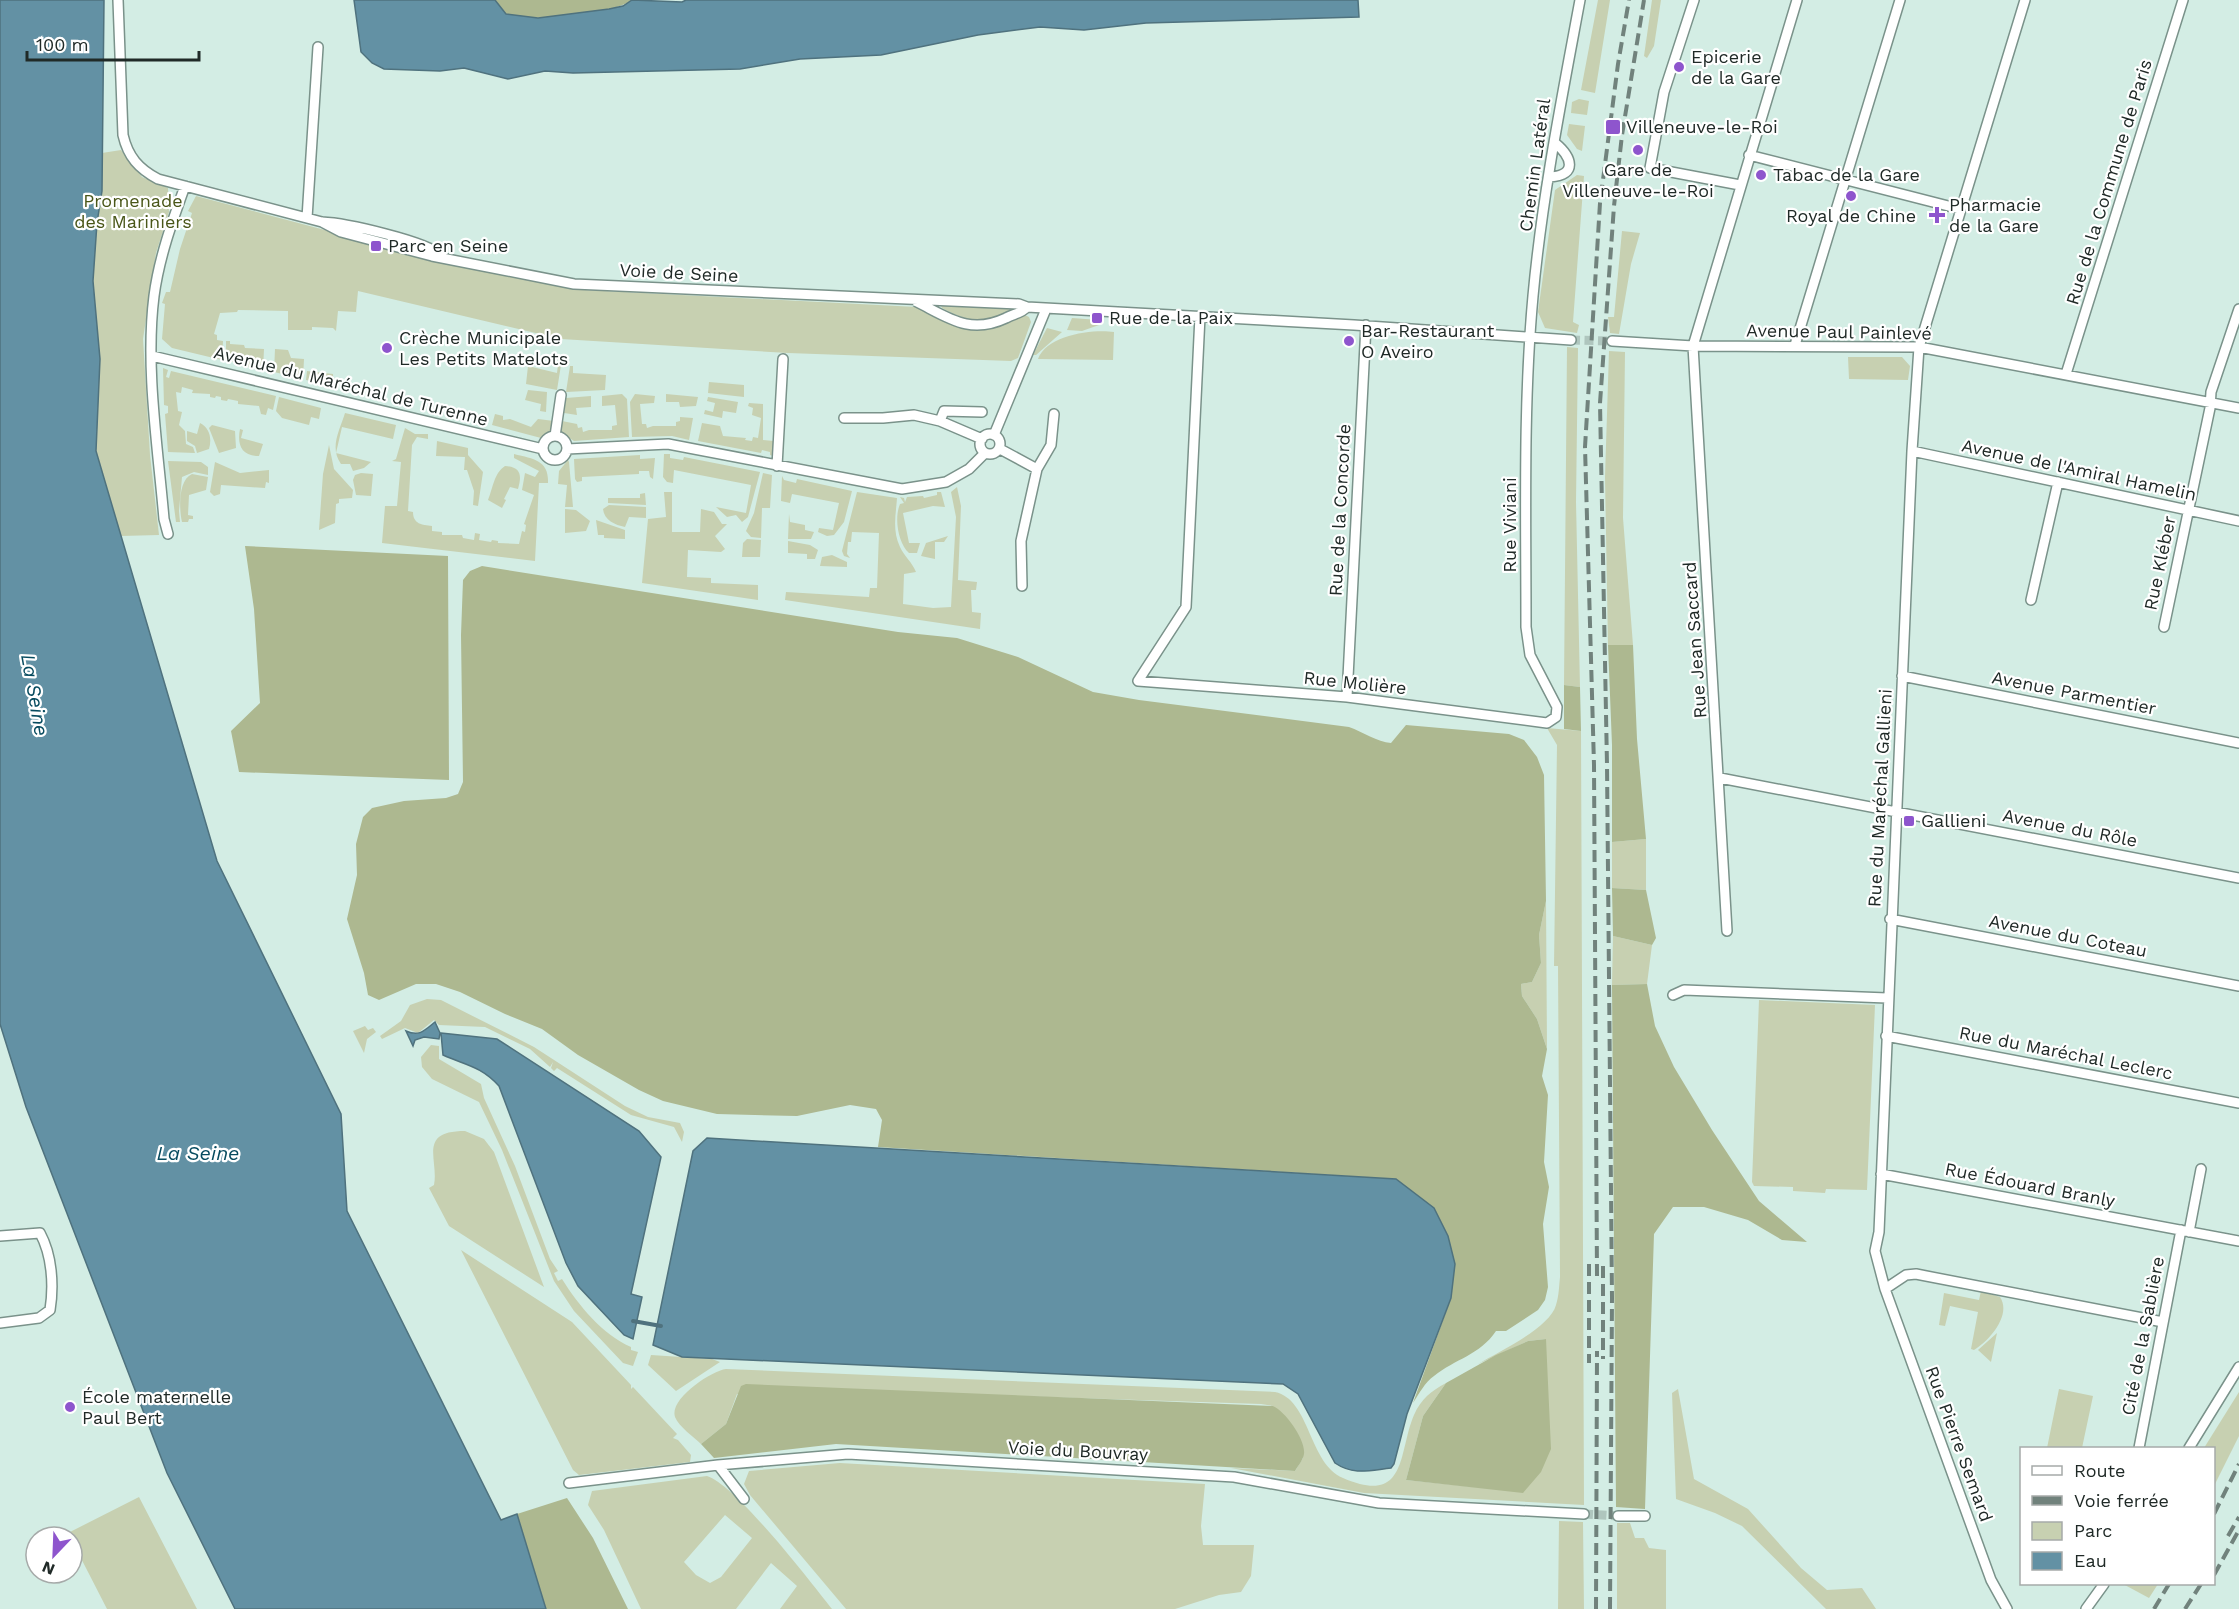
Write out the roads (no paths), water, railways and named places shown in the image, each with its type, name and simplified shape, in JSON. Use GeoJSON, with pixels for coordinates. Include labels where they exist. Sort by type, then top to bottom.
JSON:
{"type":"FeatureCollection","features":[{"type":"Feature","properties":{"kind":"street","name":"Voie de Seine"},"geometry":{"type":"LineString","coordinates":[[118,0],[122,128],[128,153],[140,168],[158,179],[322,222],[339,223],[417,243],[433,249],[441,256],[574,284],[917,302],[957,322],[979,327],[996,323],[1027,308]]}},
{"type":"Feature","properties":{"kind":"street","name":"Chemin Latéral"},"geometry":{"type":"LineString","coordinates":[[1530,341],[1533,294],[1550,177],[1580,0]]}},
{"type":"Feature","properties":{"kind":"street"},"geometry":{"type":"LineString","coordinates":[[1694,0],[1669,73],[1658,118],[1650,168],[1740,185]]}},
{"type":"Feature","properties":{"kind":"street","name":"Rue Jean Saccard"},"geometry":{"type":"LineString","coordinates":[[1727,931],[1720,778],[1693,346],[1797,0]]}},
{"type":"Feature","properties":{"kind":"street"},"geometry":{"type":"LineString","coordinates":[[1795,345],[1900,0]]}},
{"type":"Feature","properties":{"kind":"street","name":"Rue du Maréchal Gallieni"},"geometry":{"type":"LineString","coordinates":[[1875,1251],[1879,1232],[1890,919],[1919,347],[2025,0]]}},
{"type":"Feature","properties":{"kind":"street","name":"Rue de la Commune de Paris"},"geometry":{"type":"LineString","coordinates":[[2066,374],[2183,0]]}},
{"type":"Feature","properties":{"kind":"street"},"geometry":{"type":"LineString","coordinates":[[307,218],[318,47]]}},
{"type":"Feature","properties":{"kind":"street"},"geometry":{"type":"LineString","coordinates":[[1550,177],[1559,176],[1567,171],[1570,163],[1568,153],[1556,143]]}},
{"type":"Feature","properties":{"kind":"street"},"geometry":{"type":"LineString","coordinates":[[1749,155],[1960,209]]}},
{"type":"Feature","properties":{"kind":"street"},"geometry":{"type":"LineString","coordinates":[[168,534],[152,356],[154,297],[164,247],[185,186]]}},
{"type":"Feature","properties":{"kind":"street","name":"Voie de Seine"},"geometry":{"type":"LineString","coordinates":[[917,302],[921,299],[1019,304],[1027,308],[1366,326],[1530,341]]}},
{"type":"Feature","properties":{"kind":"street"},"geometry":{"type":"LineString","coordinates":[[994,435],[1046,309]]}},
{"type":"Feature","properties":{"kind":"street","name":"Rue Kléber"},"geometry":{"type":"LineString","coordinates":[[2164,627],[2211,392],[2239,309]]}},
{"type":"Feature","properties":{"kind":"street","name":"Rue Molière"},"geometry":{"type":"LineString","coordinates":[[1200,316],[1186,607],[1138,681],[1347,697],[1547,723],[1556,717],[1557,707]]}},
{"type":"Feature","properties":{"kind":"street","name":"Rue de la Concorde"},"geometry":{"type":"LineString","coordinates":[[1347,697],[1366,326]]}},
{"type":"Feature","properties":{"kind":"street"},"geometry":{"type":"LineString","coordinates":[[1530,341],[1571,340]]}},
{"type":"Feature","properties":{"kind":"street","name":"Rue Viviani"},"geometry":{"type":"LineString","coordinates":[[1530,341],[1526,440],[1526,627],[1530,656],[1557,707]]}},
{"type":"Feature","properties":{"kind":"street","name":"Avenue Paul Painlevé"},"geometry":{"type":"LineString","coordinates":[[1612,341],[1693,346],[1919,347],[2239,408]]}},
{"type":"Feature","properties":{"kind":"street","name":"Avenue du Maréchal de Turenne"},"geometry":{"type":"LineString","coordinates":[[152,356],[543,449]]}},
{"type":"Feature","properties":{"kind":"street"},"geometry":{"type":"LineString","coordinates":[[777,466],[783,359]]}},
{"type":"Feature","properties":{"kind":"street"},"geometry":{"type":"LineString","coordinates":[[555,436],[561,395]]}},
{"type":"Feature","properties":{"kind":"street"},"geometry":{"type":"LineString","coordinates":[[940,421],[944,411],[982,412]]}},
{"type":"Feature","properties":{"kind":"street"},"geometry":{"type":"LineString","coordinates":[[1022,586],[1021,541],[1037,469],[1051,445],[1054,414]]}},
{"type":"Feature","properties":{"kind":"street"},"geometry":{"type":"LineString","coordinates":[[844,418],[914,415],[940,421],[982,440]]}},
{"type":"Feature","properties":{"kind":"street"},"geometry":{"type":"LineString","coordinates":[[985,453],[981,447],[982,440],[987,435],[994,435]]}},
{"type":"Feature","properties":{"kind":"street"},"geometry":{"type":"LineString","coordinates":[[567,449],[668,444],[887,488],[916,488],[946,482],[960,475],[985,453],[995,453],[1000,443],[994,435]]}},
{"type":"Feature","properties":{"kind":"street"},"geometry":{"type":"LineString","coordinates":[[555,436],[564,440],[567,449],[563,458],[554,460],[548,458],[543,449],[547,440],[555,436]]}},
{"type":"Feature","properties":{"kind":"street"},"geometry":{"type":"LineString","coordinates":[[999,449],[1037,469]]}},
{"type":"Feature","properties":{"kind":"street","name":"Avenue de l'Amiral Hamelin"},"geometry":{"type":"LineString","coordinates":[[1912,451],[2239,522]]}},
{"type":"Feature","properties":{"kind":"street"},"geometry":{"type":"LineString","coordinates":[[2031,600],[2058,482]]}},
{"type":"Feature","properties":{"kind":"street","name":"Avenue Parmentier"},"geometry":{"type":"LineString","coordinates":[[1902,676],[2239,743]]}},
{"type":"Feature","properties":{"kind":"street","name":"Avenue du Rôle"},"geometry":{"type":"LineString","coordinates":[[1720,778],[2239,878]]}},
{"type":"Feature","properties":{"kind":"street","name":"Avenue du Coteau"},"geometry":{"type":"LineString","coordinates":[[1890,919],[2239,986]]}},
{"type":"Feature","properties":{"kind":"street"},"geometry":{"type":"LineString","coordinates":[[1673,994],[1684,990],[1887,998]]}},
{"type":"Feature","properties":{"kind":"street","name":"Rue du Maréchal Leclerc"},"geometry":{"type":"LineString","coordinates":[[1886,1036],[2239,1103]]}},
{"type":"Feature","properties":{"kind":"street","name":"Cité de la Sablière"},"geometry":{"type":"LineString","coordinates":[[2139,1447],[2181,1230],[2200,1169]]}},
{"type":"Feature","properties":{"kind":"street","name":"Rue Édouard Branly"},"geometry":{"type":"LineString","coordinates":[[1881,1174],[2181,1230]]}},
{"type":"Feature","properties":{"kind":"street"},"geometry":{"type":"LineString","coordinates":[[2181,1230],[2239,1241]]}},
{"type":"Feature","properties":{"kind":"street"},"geometry":{"type":"LineString","coordinates":[[0,1236],[40,1233],[48,1248],[52,1295],[50,1310],[39,1318],[0,1323]]}},
{"type":"Feature","properties":{"kind":"street","name":"Rue Pierre Semard"},"geometry":{"type":"LineString","coordinates":[[1875,1251],[1885,1288],[1991,1580],[2007,1609]]}},
{"type":"Feature","properties":{"kind":"street"},"geometry":{"type":"LineString","coordinates":[[1885,1288],[1906,1275],[1916,1274],[2163,1322]]}},
{"type":"Feature","properties":{"kind":"street"},"geometry":{"type":"LineString","coordinates":[[2190,1447],[2239,1367]]}},
{"type":"Feature","properties":{"kind":"street","name":"Voie du Bouvray"},"geometry":{"type":"LineString","coordinates":[[569,1483],[718,1465],[860,1455],[1234,1477],[1379,1503],[1584,1514]]}},
{"type":"Feature","properties":{"kind":"street"},"geometry":{"type":"LineString","coordinates":[[718,1465],[744,1499]]}},
{"type":"Feature","properties":{"kind":"street"},"geometry":{"type":"LineString","coordinates":[[1618,1516],[1645,1516]]}},
{"type":"Feature","properties":{"kind":"street"},"geometry":{"type":"LineString","coordinates":[[2086,1609],[2103,1585]]}},
{"type":"Feature","properties":{"kind":"water","name":"La Seine"},"geometry":{"type":"Polygon","coordinates":[[[0,0],[104,0],[102,191],[93,281],[100,359],[96,451],[217,861],[341,1114],[347,1211],[501,1520],[517,1514],[546,1609],[235,1609],[167,1473],[26,1107],[0,1024],[0,0]]]}},
{"type":"Feature","properties":{"kind":"water"},"geometry":{"type":"Polygon","coordinates":[[[354,0],[495,0],[506,14],[538,18],[609,9],[623,6],[632,0],[682,2],[686,0],[1358,0],[1359,17],[1146,23],[1084,30],[1040,27],[978,35],[881,55],[800,59],[740,69],[573,73],[545,71],[508,79],[464,68],[440,71],[384,69],[372,63],[361,52],[354,0]]]}},
{"type":"Feature","properties":{"kind":"water"},"geometry":{"type":"Polygon","coordinates":[[[435,1022],[440,1033],[439,1039],[424,1037],[415,1040],[413,1046],[406,1031],[418,1033],[435,1022]]]}},
{"type":"Feature","properties":{"kind":"water"},"geometry":{"type":"Polygon","coordinates":[[[441,1033],[497,1039],[639,1131],[661,1157],[631,1294],[642,1297],[633,1339],[624,1335],[578,1286],[566,1263],[499,1086],[479,1070],[443,1055],[441,1033]]]}},
{"type":"Feature","properties":{"kind":"water"},"geometry":{"type":"Polygon","coordinates":[[[707,1138],[1396,1179],[1434,1208],[1448,1236],[1455,1264],[1451,1298],[1407,1414],[1394,1464],[1391,1468],[1370,1471],[1349,1470],[1335,1463],[1298,1394],[1283,1384],[682,1357],[653,1345],[693,1151],[707,1138]]]}},
{"type":"Feature","properties":{"kind":"waterway"},"geometry":{"type":"LineString","coordinates":[[633,1321],[661,1326]]}},
{"type":"Feature","properties":{"kind":"tunnel"},"geometry":{"type":"LineString","coordinates":[[1571,340],[1612,341]]}},
{"type":"Feature","properties":{"kind":"tunnel"},"geometry":{"type":"LineString","coordinates":[[1584,1514],[1618,1516]]}},
{"type":"Feature","properties":{"kind":"railway"},"geometry":{"type":"LineString","coordinates":[[1597,1276],[1594,765],[1585,447],[1600,203],[1618,64],[1629,0]]}},
{"type":"Feature","properties":{"kind":"railway"},"geometry":{"type":"LineString","coordinates":[[1610,1609],[1612,1298],[1607,765],[1600,403],[1614,206],[1622,135],[1644,0]]}},
{"type":"Feature","properties":{"kind":"railway"},"geometry":{"type":"LineString","coordinates":[[1589,1264],[1589,1363]]}},
{"type":"Feature","properties":{"kind":"railway"},"geometry":{"type":"LineString","coordinates":[[1603,1266],[1603,1359]]}},
{"type":"Feature","properties":{"kind":"railway"},"geometry":{"type":"LineString","coordinates":[[1596,1609],[1597,1351]]}},
{"type":"Feature","properties":{"kind":"railway"},"geometry":{"type":"LineString","coordinates":[[2215,1512],[2239,1464]]}},
{"type":"Feature","properties":{"kind":"railway"},"geometry":{"type":"LineString","coordinates":[[2228,1536],[2239,1517]]}},
{"type":"Feature","properties":{"kind":"railway"},"geometry":{"type":"LineString","coordinates":[[2215,1573],[2239,1530]]}},
{"type":"Feature","properties":{"kind":"railway"},"geometry":{"type":"LineString","coordinates":[[2154,1609],[2168,1585]]}},
{"type":"Feature","properties":{"kind":"railway"},"geometry":{"type":"LineString","coordinates":[[2185,1609],[2200,1585]]}},
{"type":"Feature","properties":{"kind":"place","name":"Epicerie de la Gare"},"geometry":{"type":"Point","coordinates":[1679,67]}},
{"type":"Feature","properties":{"kind":"place","name":"Villeneuve-le-Roi"},"geometry":{"type":"Point","coordinates":[1613,127]}},
{"type":"Feature","properties":{"kind":"place","name":"Gare de Villeneuve-le-Roi"},"geometry":{"type":"Point","coordinates":[1638,150]}},
{"type":"Feature","properties":{"kind":"place","name":"Tabac de la Gare"},"geometry":{"type":"Point","coordinates":[1761,175]}},
{"type":"Feature","properties":{"kind":"place","name":"Royal de Chine"},"geometry":{"type":"Point","coordinates":[1851,196]}},
{"type":"Feature","properties":{"kind":"place","name":"Pharmacie de la Gare"},"geometry":{"type":"Point","coordinates":[1937,215]}},
{"type":"Feature","properties":{"kind":"place","name":"Parc en Seine"},"geometry":{"type":"Point","coordinates":[376,246]}},
{"type":"Feature","properties":{"kind":"place","name":"Rue de la Paix"},"geometry":{"type":"Point","coordinates":[1097,318]}},
{"type":"Feature","properties":{"kind":"place","name":"Bar-Restaurant O Aveiro"},"geometry":{"type":"Point","coordinates":[1349,341]}},
{"type":"Feature","properties":{"kind":"place","name":"Crèche Municipale Les Petits Matelots"},"geometry":{"type":"Point","coordinates":[387,348]}},
{"type":"Feature","properties":{"kind":"place","name":"Gallieni"},"geometry":{"type":"Point","coordinates":[1909,821]}},
{"type":"Feature","properties":{"kind":"place","name":"École maternelle Paul Bert"},"geometry":{"type":"Point","coordinates":[70,1407]}},
{"type":"Feature","properties":{"kind":"park label","name":"Promenade des Mariniers"},"geometry":{"type":"Point","coordinates":[133,211]}}]}
